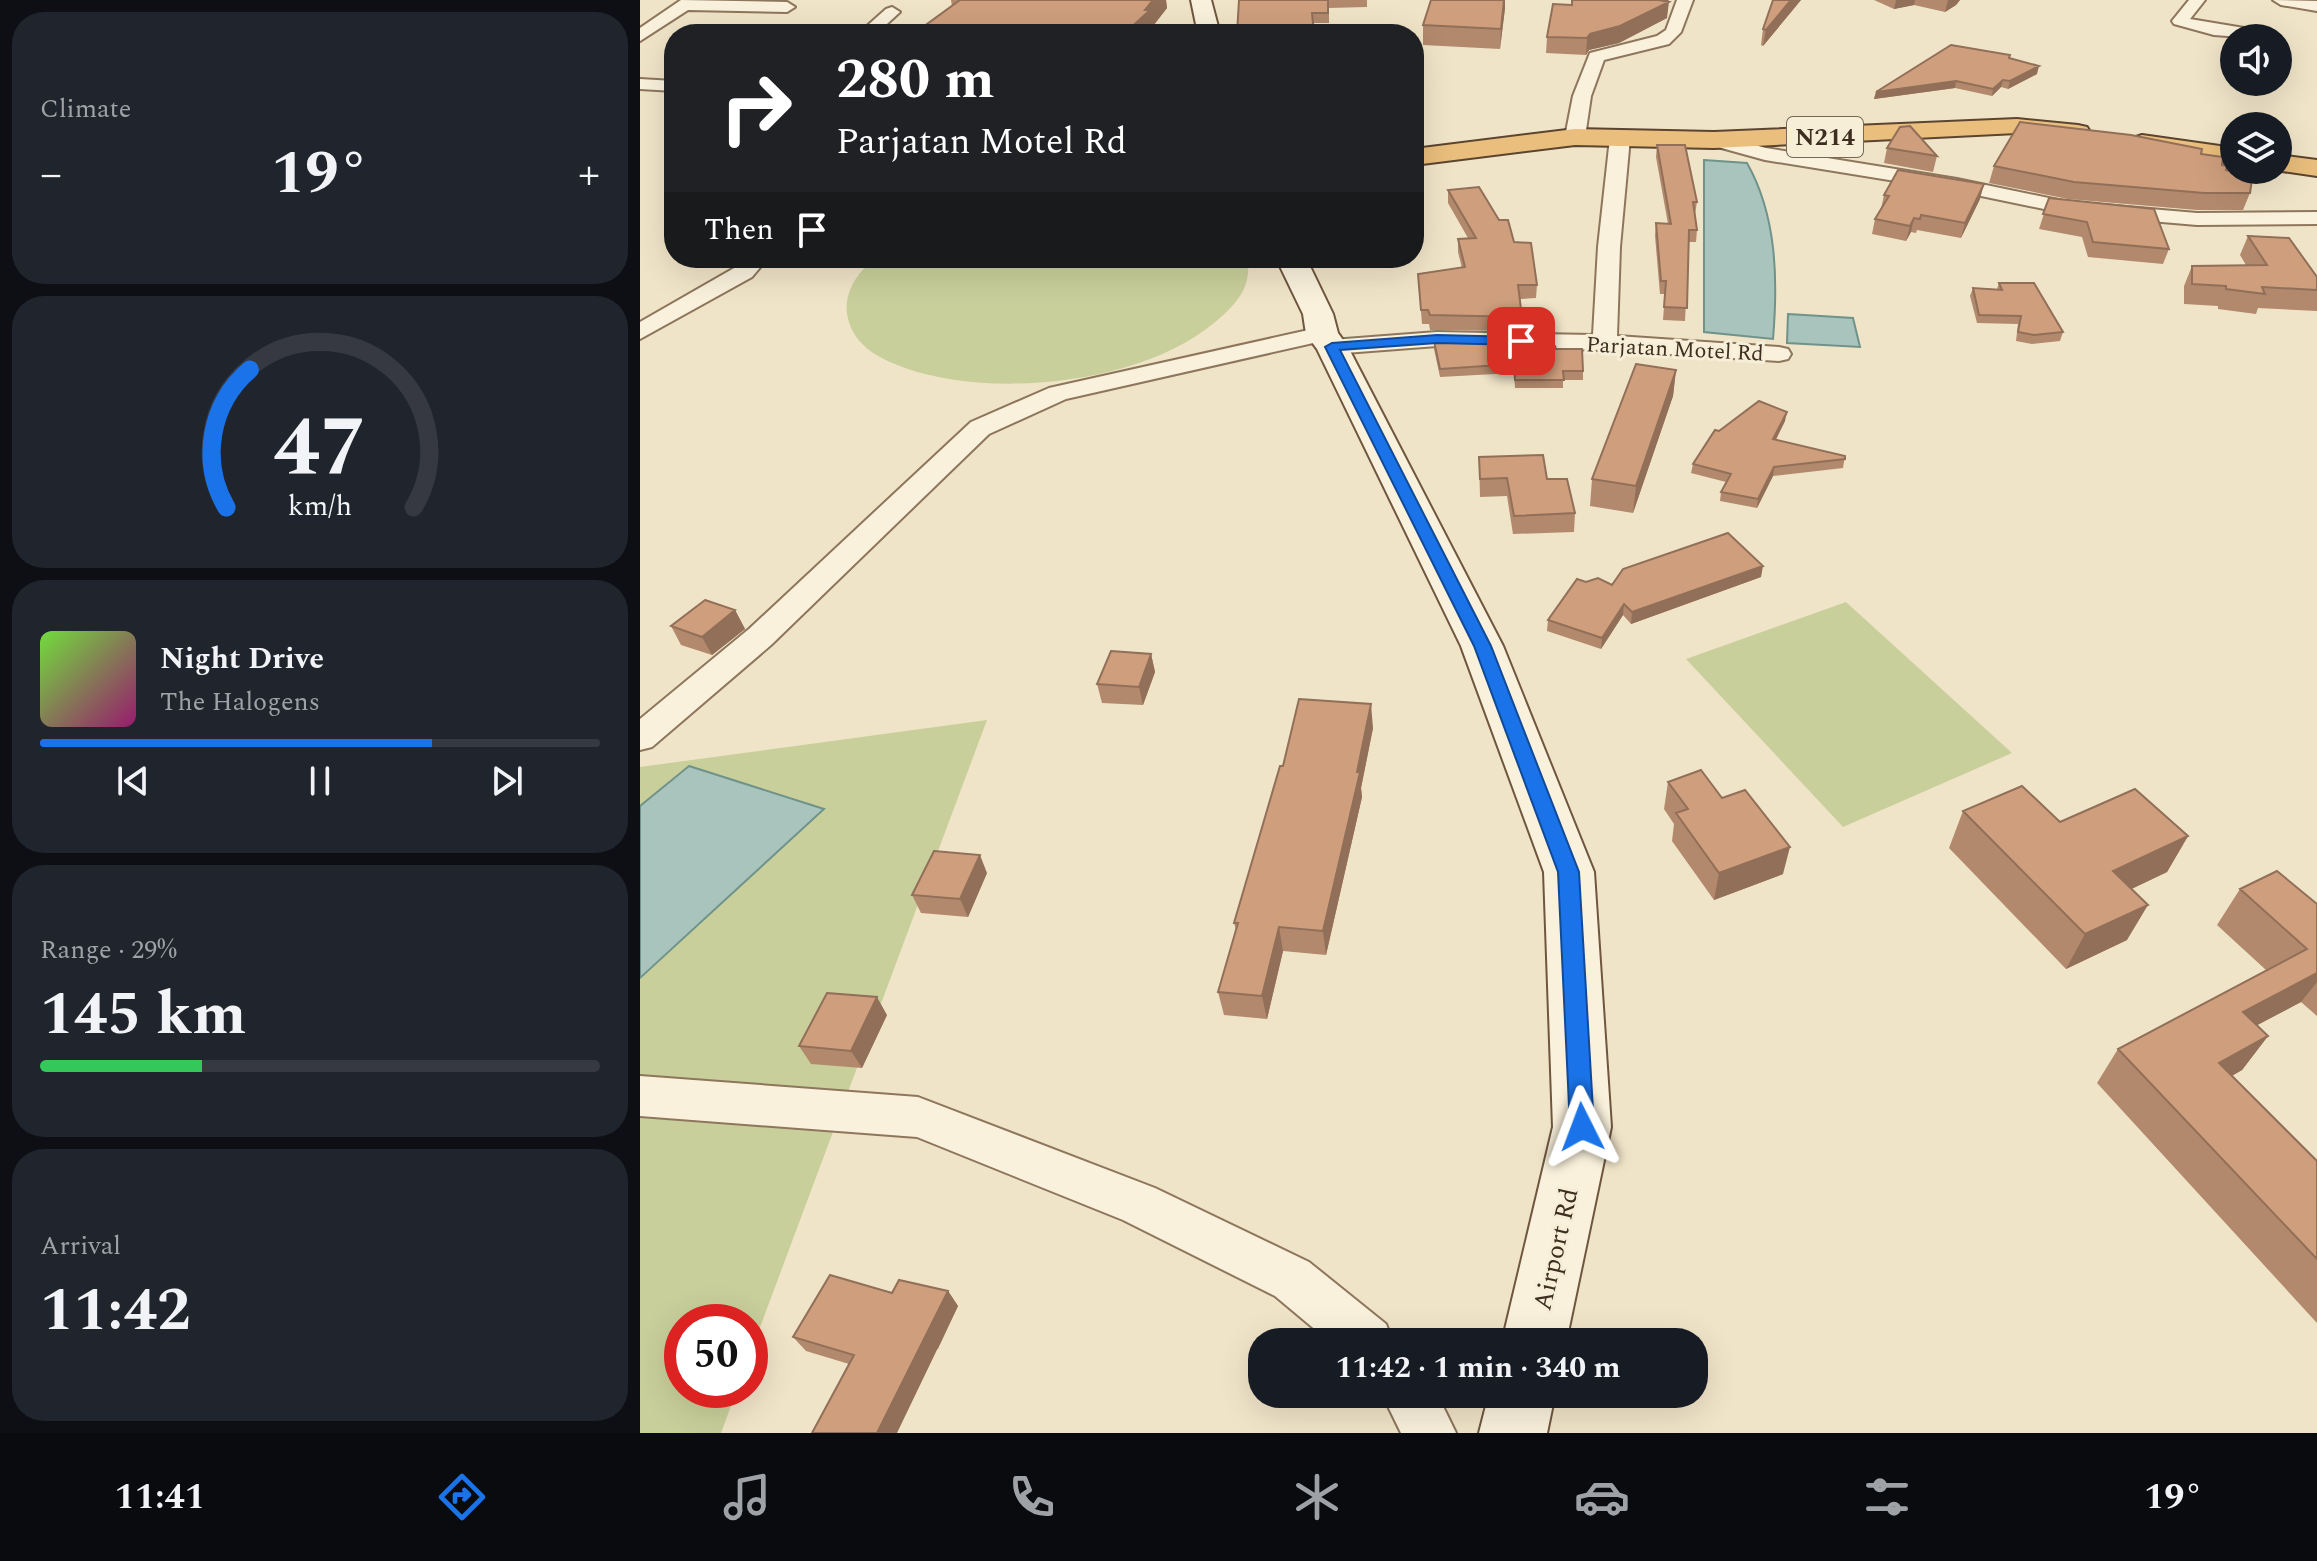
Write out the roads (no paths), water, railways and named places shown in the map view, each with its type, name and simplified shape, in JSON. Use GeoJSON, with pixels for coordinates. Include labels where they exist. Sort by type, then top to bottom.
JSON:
{"type":"FeatureCollection","features":[{"type":"Feature","properties":{"kind":"highway","name":"N214"},"geometry":{"type":"LineString","coordinates":[[1424,156],[1575,137],[1714,140],[2017,126],[2220,154]]}},
{"type":"Feature","properties":{"kind":"highway"},"geometry":{"type":"LineString","coordinates":[[2292,165],[2317,168]]}},
{"type":"Feature","properties":{"kind":"main road"},"geometry":{"type":"LineString","coordinates":[[1201,0],[1207,24]]}},
{"type":"Feature","properties":{"kind":"main road","name":"Airport Rd"},"geometry":{"type":"LineString","coordinates":[[1296,268],[1327,341],[1482,646],[1569,872],[1582,1127],[1537,1328]]}},
{"type":"Feature","properties":{"kind":"main road"},"geometry":{"type":"LineString","coordinates":[[1513,1433],[1519,1408]]}},
{"type":"Feature","properties":{"kind":"street"},"geometry":{"type":"LineString","coordinates":[[1575,137],[1582,96],[1596,57],[1663,40],[1673,32],[1685,0]]}},
{"type":"Feature","properties":{"kind":"street"},"geometry":{"type":"LineString","coordinates":[[2197,0],[2180,21],[2220,31]]}},
{"type":"Feature","properties":{"kind":"street"},"geometry":{"type":"LineString","coordinates":[[2281,0],[2317,6]]}},
{"type":"Feature","properties":{"kind":"street"},"geometry":{"type":"LineString","coordinates":[[640,36],[688,2],[792,4]]}},
{"type":"Feature","properties":{"kind":"street"},"geometry":{"type":"LineString","coordinates":[[765,24],[792,4]]}},
{"type":"Feature","properties":{"kind":"street"},"geometry":{"type":"LineString","coordinates":[[878,24],[892,12]]}},
{"type":"Feature","properties":{"kind":"street"},"geometry":{"type":"LineString","coordinates":[[640,84],[664,85]]}},
{"type":"Feature","properties":{"kind":"street"},"geometry":{"type":"LineString","coordinates":[[1605,343],[1609,247],[1620,138]]}},
{"type":"Feature","properties":{"kind":"street"},"geometry":{"type":"LineString","coordinates":[[1714,140],[1765,154],[1957,185],[2111,222],[2317,218]]}},
{"type":"Feature","properties":{"kind":"street"},"geometry":{"type":"LineString","coordinates":[[640,332],[748,268]]}},
{"type":"Feature","properties":{"kind":"street","name":"Parjatan Motel Rd"},"geometry":{"type":"LineString","coordinates":[[640,738],[760,637],[980,428],[1058,393],[1327,341],[1437,339],[1605,343],[1779,354]]}},
{"type":"Feature","properties":{"kind":"street"},"geometry":{"type":"LineString","coordinates":[[640,1096],[918,1117],[1139,1204],[1292,1279],[1351,1328]]}},
{"type":"Feature","properties":{"kind":"street"},"geometry":{"type":"LineString","coordinates":[[1416,1408],[1430,1433]]}},
{"type":"Feature","properties":{"kind":"water"},"geometry":{"type":"Polygon","coordinates":[[[1704,160],[1747,163],[1757,183],[1770,226],[1773,249],[1773,339],[1704,332],[1704,160]]]}},
{"type":"Feature","properties":{"kind":"water"},"geometry":{"type":"Polygon","coordinates":[[[1788,314],[1853,318],[1860,347],[1787,343],[1788,314]]]}},
{"type":"Feature","properties":{"kind":"water"},"geometry":{"type":"Polygon","coordinates":[[[689,766],[824,809],[640,978],[640,806],[689,766]]]}}]}
